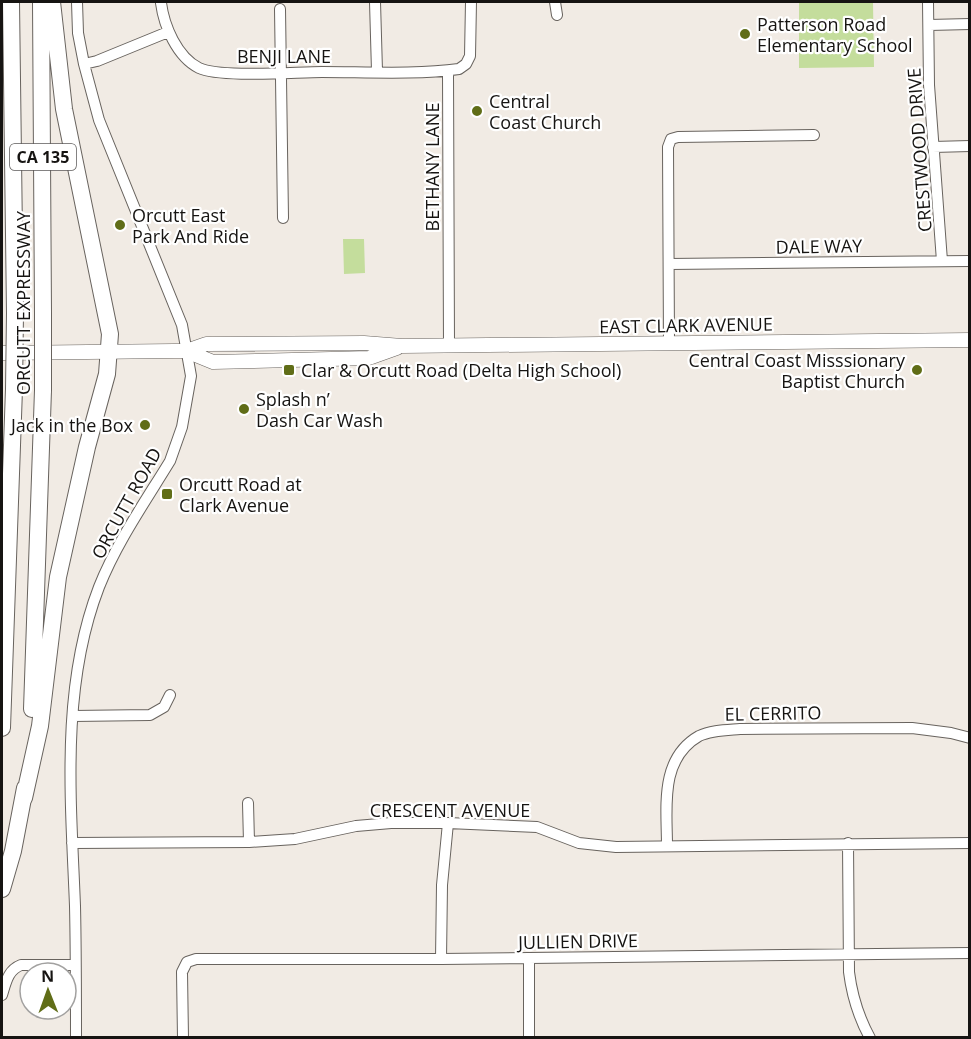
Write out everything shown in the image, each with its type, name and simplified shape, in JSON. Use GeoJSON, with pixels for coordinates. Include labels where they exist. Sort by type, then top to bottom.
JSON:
{"type":"FeatureCollection","features":[{"type":"Feature","properties":{"kind":"highway","name":"ORCUTT EXPRESSWAY"},"geometry":{"type":"LineString","coordinates":[[2,728],[15,313],[11,2]]}},
{"type":"Feature","properties":{"kind":"highway","name":"ORCUTT EXPRESSWAY"},"geometry":{"type":"LineString","coordinates":[[2,890],[24,798],[31,726],[43,390],[41,2]]}},
{"type":"Feature","properties":{"kind":"highway"},"geometry":{"type":"LineString","coordinates":[[24,798],[40,726],[58,577],[87,447],[107,374],[110,352],[110,334],[64,109],[52,2]]}},
{"type":"Feature","properties":{"kind":"main road","name":"EAST CLARK AVENUE"},"geometry":{"type":"LineString","coordinates":[[2,353],[186,351],[206,344],[364,343],[449,346],[969,340]]}},
{"type":"Feature","properties":{"kind":"street","name":"ORCUTT ROAD"},"geometry":{"type":"LineString","coordinates":[[75,961],[72,843],[73,716],[79,659],[99,588],[121,542],[170,461],[177,444],[190,376],[182,326],[99,120],[78,33],[77,2]]}},
{"type":"Feature","properties":{"kind":"street"},"geometry":{"type":"LineString","coordinates":[[375,2],[377,71]]}},
{"type":"Feature","properties":{"kind":"street"},"geometry":{"type":"LineString","coordinates":[[448,70],[459,69],[466,64],[470,56],[471,2]]}},
{"type":"Feature","properties":{"kind":"street"},"geometry":{"type":"LineString","coordinates":[[555,2],[557,15]]}},
{"type":"Feature","properties":{"kind":"street","name":"CRESTWOOD DRIVE"},"geometry":{"type":"LineString","coordinates":[[928,2],[929,85],[942,261]]}},
{"type":"Feature","properties":{"kind":"street","name":"BENJI LANE"},"geometry":{"type":"LineString","coordinates":[[161,3],[168,32],[191,63],[206,71],[448,70]]}},
{"type":"Feature","properties":{"kind":"street"},"geometry":{"type":"LineString","coordinates":[[280,9],[283,218]]}},
{"type":"Feature","properties":{"kind":"street"},"geometry":{"type":"LineString","coordinates":[[929,25],[969,24]]}},
{"type":"Feature","properties":{"kind":"street"},"geometry":{"type":"LineString","coordinates":[[84,64],[97,61],[168,32]]}},
{"type":"Feature","properties":{"kind":"street","name":"BETHANY LANE"},"geometry":{"type":"LineString","coordinates":[[448,70],[449,346]]}},
{"type":"Feature","properties":{"kind":"street"},"geometry":{"type":"LineString","coordinates":[[669,343],[668,147],[671,139],[678,137],[814,135]]}},
{"type":"Feature","properties":{"kind":"street"},"geometry":{"type":"LineString","coordinates":[[933,147],[969,146]]}},
{"type":"Feature","properties":{"kind":"street","name":"DALE WAY"},"geometry":{"type":"LineString","coordinates":[[669,264],[969,261]]}},
{"type":"Feature","properties":{"kind":"street"},"geometry":{"type":"LineString","coordinates":[[73,716],[150,715],[164,707],[171,695]]}},
{"type":"Feature","properties":{"kind":"street","name":"EL CERRITO"},"geometry":{"type":"LineString","coordinates":[[667,846],[667,794],[671,768],[685,747],[700,736],[740,729],[912,728],[951,733],[969,738]]}},
{"type":"Feature","properties":{"kind":"street"},"geometry":{"type":"LineString","coordinates":[[248,803],[249,842]]}},
{"type":"Feature","properties":{"kind":"street","name":"CRESCENT AVENUE"},"geometry":{"type":"LineString","coordinates":[[72,843],[249,842],[296,839],[356,826],[392,823],[537,826],[579,843],[616,847],[969,843]]}},
{"type":"Feature","properties":{"kind":"street"},"geometry":{"type":"LineString","coordinates":[[441,959],[442,885],[448,823]]}},
{"type":"Feature","properties":{"kind":"street"},"geometry":{"type":"LineString","coordinates":[[848,843],[851,992],[868,1037]]}},
{"type":"Feature","properties":{"kind":"street","name":"JULLIEN DRIVE"},"geometry":{"type":"LineString","coordinates":[[183,1038],[182,972],[187,962],[196,959],[441,959],[969,953]]}},
{"type":"Feature","properties":{"kind":"street"},"geometry":{"type":"LineString","coordinates":[[529,958],[529,1038]]}},
{"type":"Feature","properties":{"kind":"street"},"geometry":{"type":"LineString","coordinates":[[2,995],[9,975],[18,966]]}},
{"type":"Feature","properties":{"kind":"street","name":"ORCUTT ROAD"},"geometry":{"type":"LineString","coordinates":[[76,1021],[76,1038]]}},
{"type":"Feature","properties":{"kind":"green space"},"geometry":{"type":"Polygon","coordinates":[[[799,2],[873,2],[874,67],[799,68],[799,2]]]}},
{"type":"Feature","properties":{"kind":"green space"},"geometry":{"type":"Polygon","coordinates":[[[343,239],[364,239],[365,273],[344,274],[343,239]]]}},
{"type":"Feature","properties":{"kind":"place","name":"Patterson Road Elementary School"},"geometry":{"type":"Point","coordinates":[745,34]}},
{"type":"Feature","properties":{"kind":"place","name":"Central Coast Church"},"geometry":{"type":"Point","coordinates":[477,111]}},
{"type":"Feature","properties":{"kind":"place","name":"Orcutt East Park And Ride"},"geometry":{"type":"Point","coordinates":[120,225]}},
{"type":"Feature","properties":{"kind":"place","name":"Clar & Orcutt Road (Delta High School)"},"geometry":{"type":"Point","coordinates":[289,370]}},
{"type":"Feature","properties":{"kind":"place","name":"Central Coast Misssionary Baptist Church"},"geometry":{"type":"Point","coordinates":[917,370]}},
{"type":"Feature","properties":{"kind":"place","name":"Splash n’ Dash Car Wash"},"geometry":{"type":"Point","coordinates":[244,409]}},
{"type":"Feature","properties":{"kind":"place","name":"Jack in the Box"},"geometry":{"type":"Point","coordinates":[145,425]}},
{"type":"Feature","properties":{"kind":"place","name":"Orcutt Road at Clark Avenue"},"geometry":{"type":"Point","coordinates":[167,494]}}]}
